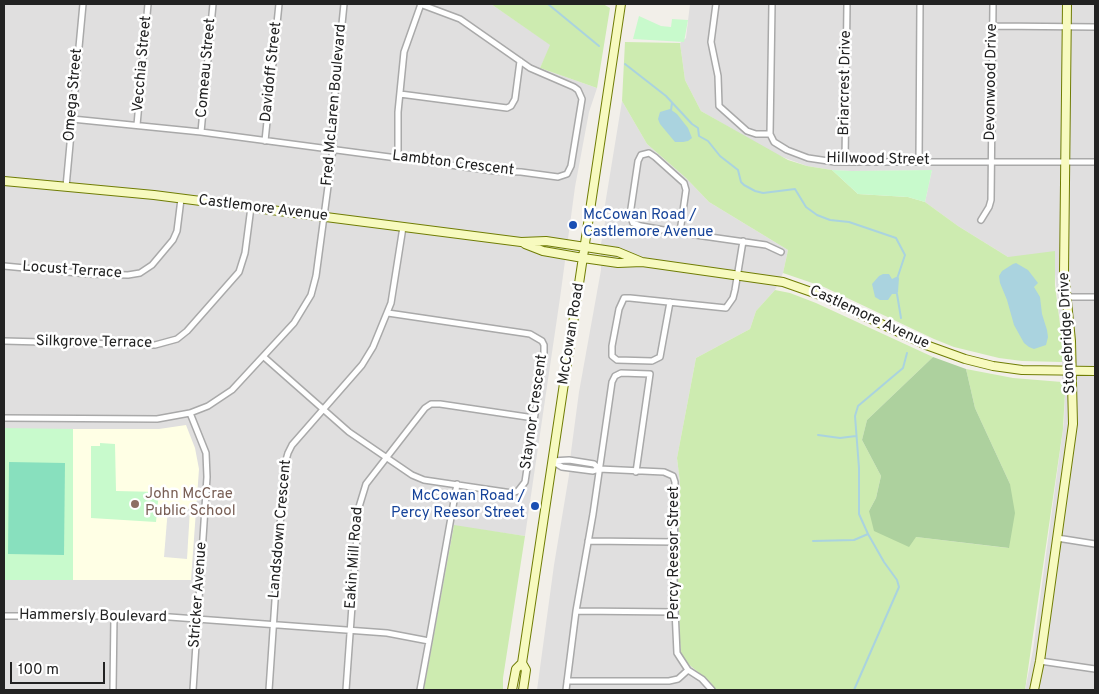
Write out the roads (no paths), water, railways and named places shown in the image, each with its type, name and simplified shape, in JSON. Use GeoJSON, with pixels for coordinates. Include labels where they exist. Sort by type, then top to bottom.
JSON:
{"type":"FeatureCollection","features":[{"type":"Feature","properties":{"kind":"street","name":"Omega Street"},"geometry":{"type":"LineString","coordinates":[[66,187],[83,4]]}},
{"type":"Feature","properties":{"kind":"street","name":"Vecchia Street"},"geometry":{"type":"LineString","coordinates":[[137,125],[148,4]]}},
{"type":"Feature","properties":{"kind":"street","name":"Comeau Street"},"geometry":{"type":"LineString","coordinates":[[201,132],[213,4]]}},
{"type":"Feature","properties":{"kind":"street","name":"Davidoff Street"},"geometry":{"type":"LineString","coordinates":[[266,140],[279,4]]}},
{"type":"Feature","properties":{"kind":"street","name":"Fred McLaren Boulevard"},"geometry":{"type":"LineString","coordinates":[[4,418],[157,419],[190,413],[208,406],[228,394],[297,319],[311,295],[316,276],[333,149],[334,104],[344,4]]}},
{"type":"Feature","properties":{"kind":"street","name":"Lambton Crescent"},"geometry":{"type":"LineString","coordinates":[[72,119],[201,132],[558,177],[567,174],[571,166],[582,99],[574,87],[540,74],[460,20],[421,4]]}},
{"type":"Feature","properties":{"kind":"street"},"geometry":{"type":"LineString","coordinates":[[398,158],[400,94],[405,44],[421,4]]}},
{"type":"Feature","properties":{"kind":"street","name":"McCowan Road"},"geometry":{"type":"LineString","coordinates":[[523,690],[526,670],[522,663],[620,4]]}},
{"type":"Feature","properties":{"kind":"street"},"geometry":{"type":"LineString","coordinates":[[716,4],[711,42],[718,74],[718,103],[720,108],[747,131],[756,134],[770,134],[772,4]]}},
{"type":"Feature","properties":{"kind":"street","name":"Briarcrest Drive"},"geometry":{"type":"LineString","coordinates":[[845,162],[847,4]]}},
{"type":"Feature","properties":{"kind":"street"},"geometry":{"type":"LineString","coordinates":[[919,161],[920,4]]}},
{"type":"Feature","properties":{"kind":"street","name":"Devonwood Drive"},"geometry":{"type":"LineString","coordinates":[[981,220],[990,204],[993,4]]}},
{"type":"Feature","properties":{"kind":"street","name":"Stonebridge Drive"},"geometry":{"type":"LineString","coordinates":[[1034,690],[1040,661],[1073,424],[1071,336],[1064,272],[1067,4]]}},
{"type":"Feature","properties":{"kind":"street"},"geometry":{"type":"LineString","coordinates":[[993,26],[1095,27]]}},
{"type":"Feature","properties":{"kind":"street"},"geometry":{"type":"LineString","coordinates":[[400,94],[507,108],[515,99],[520,61]]}},
{"type":"Feature","properties":{"kind":"street","name":"Hillwood Street"},"geometry":{"type":"LineString","coordinates":[[770,134],[777,144],[794,153],[823,161],[1095,162]]}},
{"type":"Feature","properties":{"kind":"street"},"geometry":{"type":"LineString","coordinates":[[680,232],[686,190],[684,183],[655,157],[648,153],[644,154],[638,162],[630,219],[636,225],[680,232],[743,242],[766,245],[781,252]]}},
{"type":"Feature","properties":{"kind":"street","name":"Castlemore Avenue"},"geometry":{"type":"LineString","coordinates":[[4,181],[181,198],[521,242],[546,241],[618,252],[642,262]]}},
{"type":"Feature","properties":{"kind":"street","name":"Locust Terrace"},"geometry":{"type":"LineString","coordinates":[[4,266],[88,274],[128,275],[140,273],[152,265],[173,240],[177,231],[181,198]]}},
{"type":"Feature","properties":{"kind":"street","name":"Silkgrove Terrace"},"geometry":{"type":"LineString","coordinates":[[4,341],[156,345],[177,339],[187,331],[239,272],[245,253],[250,207]]}},
{"type":"Feature","properties":{"kind":"street","name":"Landsdown Crescent"},"geometry":{"type":"LineString","coordinates":[[270,690],[284,466],[292,445],[362,364],[373,347],[388,313],[395,287],[403,227]]}},
{"type":"Feature","properties":{"kind":"street","name":"Castlemore Avenue"},"geometry":{"type":"LineString","coordinates":[[521,242],[543,251],[583,258],[618,263],[642,262],[783,282],[811,291],[926,345],[970,361],[1022,370],[1095,371]]}},
{"type":"Feature","properties":{"kind":"street"},"geometry":{"type":"LineString","coordinates":[[670,302],[660,357],[652,361],[617,360],[612,356],[619,309],[624,298],[670,302],[726,308],[734,294],[743,242]]}},
{"type":"Feature","properties":{"kind":"street"},"geometry":{"type":"LineString","coordinates":[[1066,297],[1095,297]]}},
{"type":"Feature","properties":{"kind":"street","name":"Staynor Crescent"},"geometry":{"type":"LineString","coordinates":[[264,357],[322,410],[364,444],[418,478],[512,493],[518,491],[525,482],[544,353],[544,345],[540,339],[530,334],[388,313]]}},
{"type":"Feature","properties":{"kind":"street"},"geometry":{"type":"LineString","coordinates":[[566,690],[576,611],[613,379],[621,373],[650,374],[636,472]]}},
{"type":"Feature","properties":{"kind":"street","name":"Eakin Mill Road"},"geometry":{"type":"LineString","coordinates":[[346,690],[360,500],[366,484],[425,408],[431,404],[534,418]]}},
{"type":"Feature","properties":{"kind":"street","name":"Stricker Avenue"},"geometry":{"type":"LineString","coordinates":[[190,413],[202,442],[207,462],[193,690]]}},
{"type":"Feature","properties":{"kind":"street","name":"Percy Reesor Street"},"geometry":{"type":"LineString","coordinates":[[552,460],[562,467],[593,471],[599,469],[668,473],[675,479],[674,542],[677,652],[688,670],[702,679],[712,690]]}},
{"type":"Feature","properties":{"kind":"street"},"geometry":{"type":"LineString","coordinates":[[420,690],[458,484]]}},
{"type":"Feature","properties":{"kind":"street"},"geometry":{"type":"LineString","coordinates":[[1057,538],[1095,544]]}},
{"type":"Feature","properties":{"kind":"street"},"geometry":{"type":"LineString","coordinates":[[588,541],[674,542]]}},
{"type":"Feature","properties":{"kind":"street"},"geometry":{"type":"LineString","coordinates":[[576,611],[675,612]]}},
{"type":"Feature","properties":{"kind":"street","name":"Hammersly Boulevard"},"geometry":{"type":"LineString","coordinates":[[4,616],[156,616],[273,625]]}},
{"type":"Feature","properties":{"kind":"street"},"geometry":{"type":"LineString","coordinates":[[113,690],[114,616]]}},
{"type":"Feature","properties":{"kind":"street"},"geometry":{"type":"LineString","coordinates":[[273,625],[387,633],[429,641]]}},
{"type":"Feature","properties":{"kind":"street"},"geometry":{"type":"LineString","coordinates":[[1040,661],[1095,669]]}},
{"type":"Feature","properties":{"kind":"street","name":"McCowan Road"},"geometry":{"type":"LineString","coordinates":[[512,690],[516,668],[522,663]]}},
{"type":"Feature","properties":{"kind":"street"},"geometry":{"type":"LineString","coordinates":[[567,681],[669,681],[678,679],[688,670]]}},
{"type":"Feature","properties":{"kind":"water"},"geometry":{"type":"Polygon","coordinates":[[[670,109],[677,114],[688,128],[692,138],[688,141],[675,142],[660,124],[658,119],[660,112],[670,109]]]}},
{"type":"Feature","properties":{"kind":"water"},"geometry":{"type":"Polygon","coordinates":[[[1016,263],[1028,270],[1038,283],[1034,287],[1040,297],[1048,337],[1046,345],[1034,349],[1024,343],[1014,325],[1000,283],[999,276],[1002,271],[1016,263]]]}},
{"type":"Feature","properties":{"kind":"water"},"geometry":{"type":"Polygon","coordinates":[[[883,274],[889,274],[892,279],[898,276],[899,278],[897,294],[892,294],[888,300],[880,300],[875,297],[872,284],[883,274]]]}},
{"type":"Feature","properties":{"kind":"waterway"},"geometry":{"type":"LineString","coordinates":[[548,4],[599,46]]}},
{"type":"Feature","properties":{"kind":"waterway"},"geometry":{"type":"LineString","coordinates":[[625,64],[666,96],[698,128],[699,136],[708,141],[720,156],[738,170],[741,182],[744,185],[763,193],[795,189],[806,207],[817,215],[830,220],[849,222],[896,238],[905,255],[898,276]]}},
{"type":"Feature","properties":{"kind":"waterway"},"geometry":{"type":"LineString","coordinates":[[671,110],[672,103]]}},
{"type":"Feature","properties":{"kind":"waterway"},"geometry":{"type":"LineString","coordinates":[[897,294],[901,318]]}},
{"type":"Feature","properties":{"kind":"waterway"},"geometry":{"type":"LineString","coordinates":[[854,690],[899,587],[897,580],[868,534],[859,514],[859,468],[855,416],[858,406],[903,368],[907,353]]}},
{"type":"Feature","properties":{"kind":"waterway"},"geometry":{"type":"LineString","coordinates":[[818,435],[840,438],[856,436]]}},
{"type":"Feature","properties":{"kind":"waterway"},"geometry":{"type":"LineString","coordinates":[[813,541],[854,540],[868,534]]}},
{"type":"Feature","properties":{"kind":"place","name":"McCowan Road / Castlemore Avenue"},"geometry":{"type":"Point","coordinates":[573,225]}},
{"type":"Feature","properties":{"kind":"place","name":"John McCrae Public School"},"geometry":{"type":"Point","coordinates":[135,504]}},
{"type":"Feature","properties":{"kind":"place","name":"McCowan Road / Percy Reesor Street"},"geometry":{"type":"Point","coordinates":[535,506]}}]}
